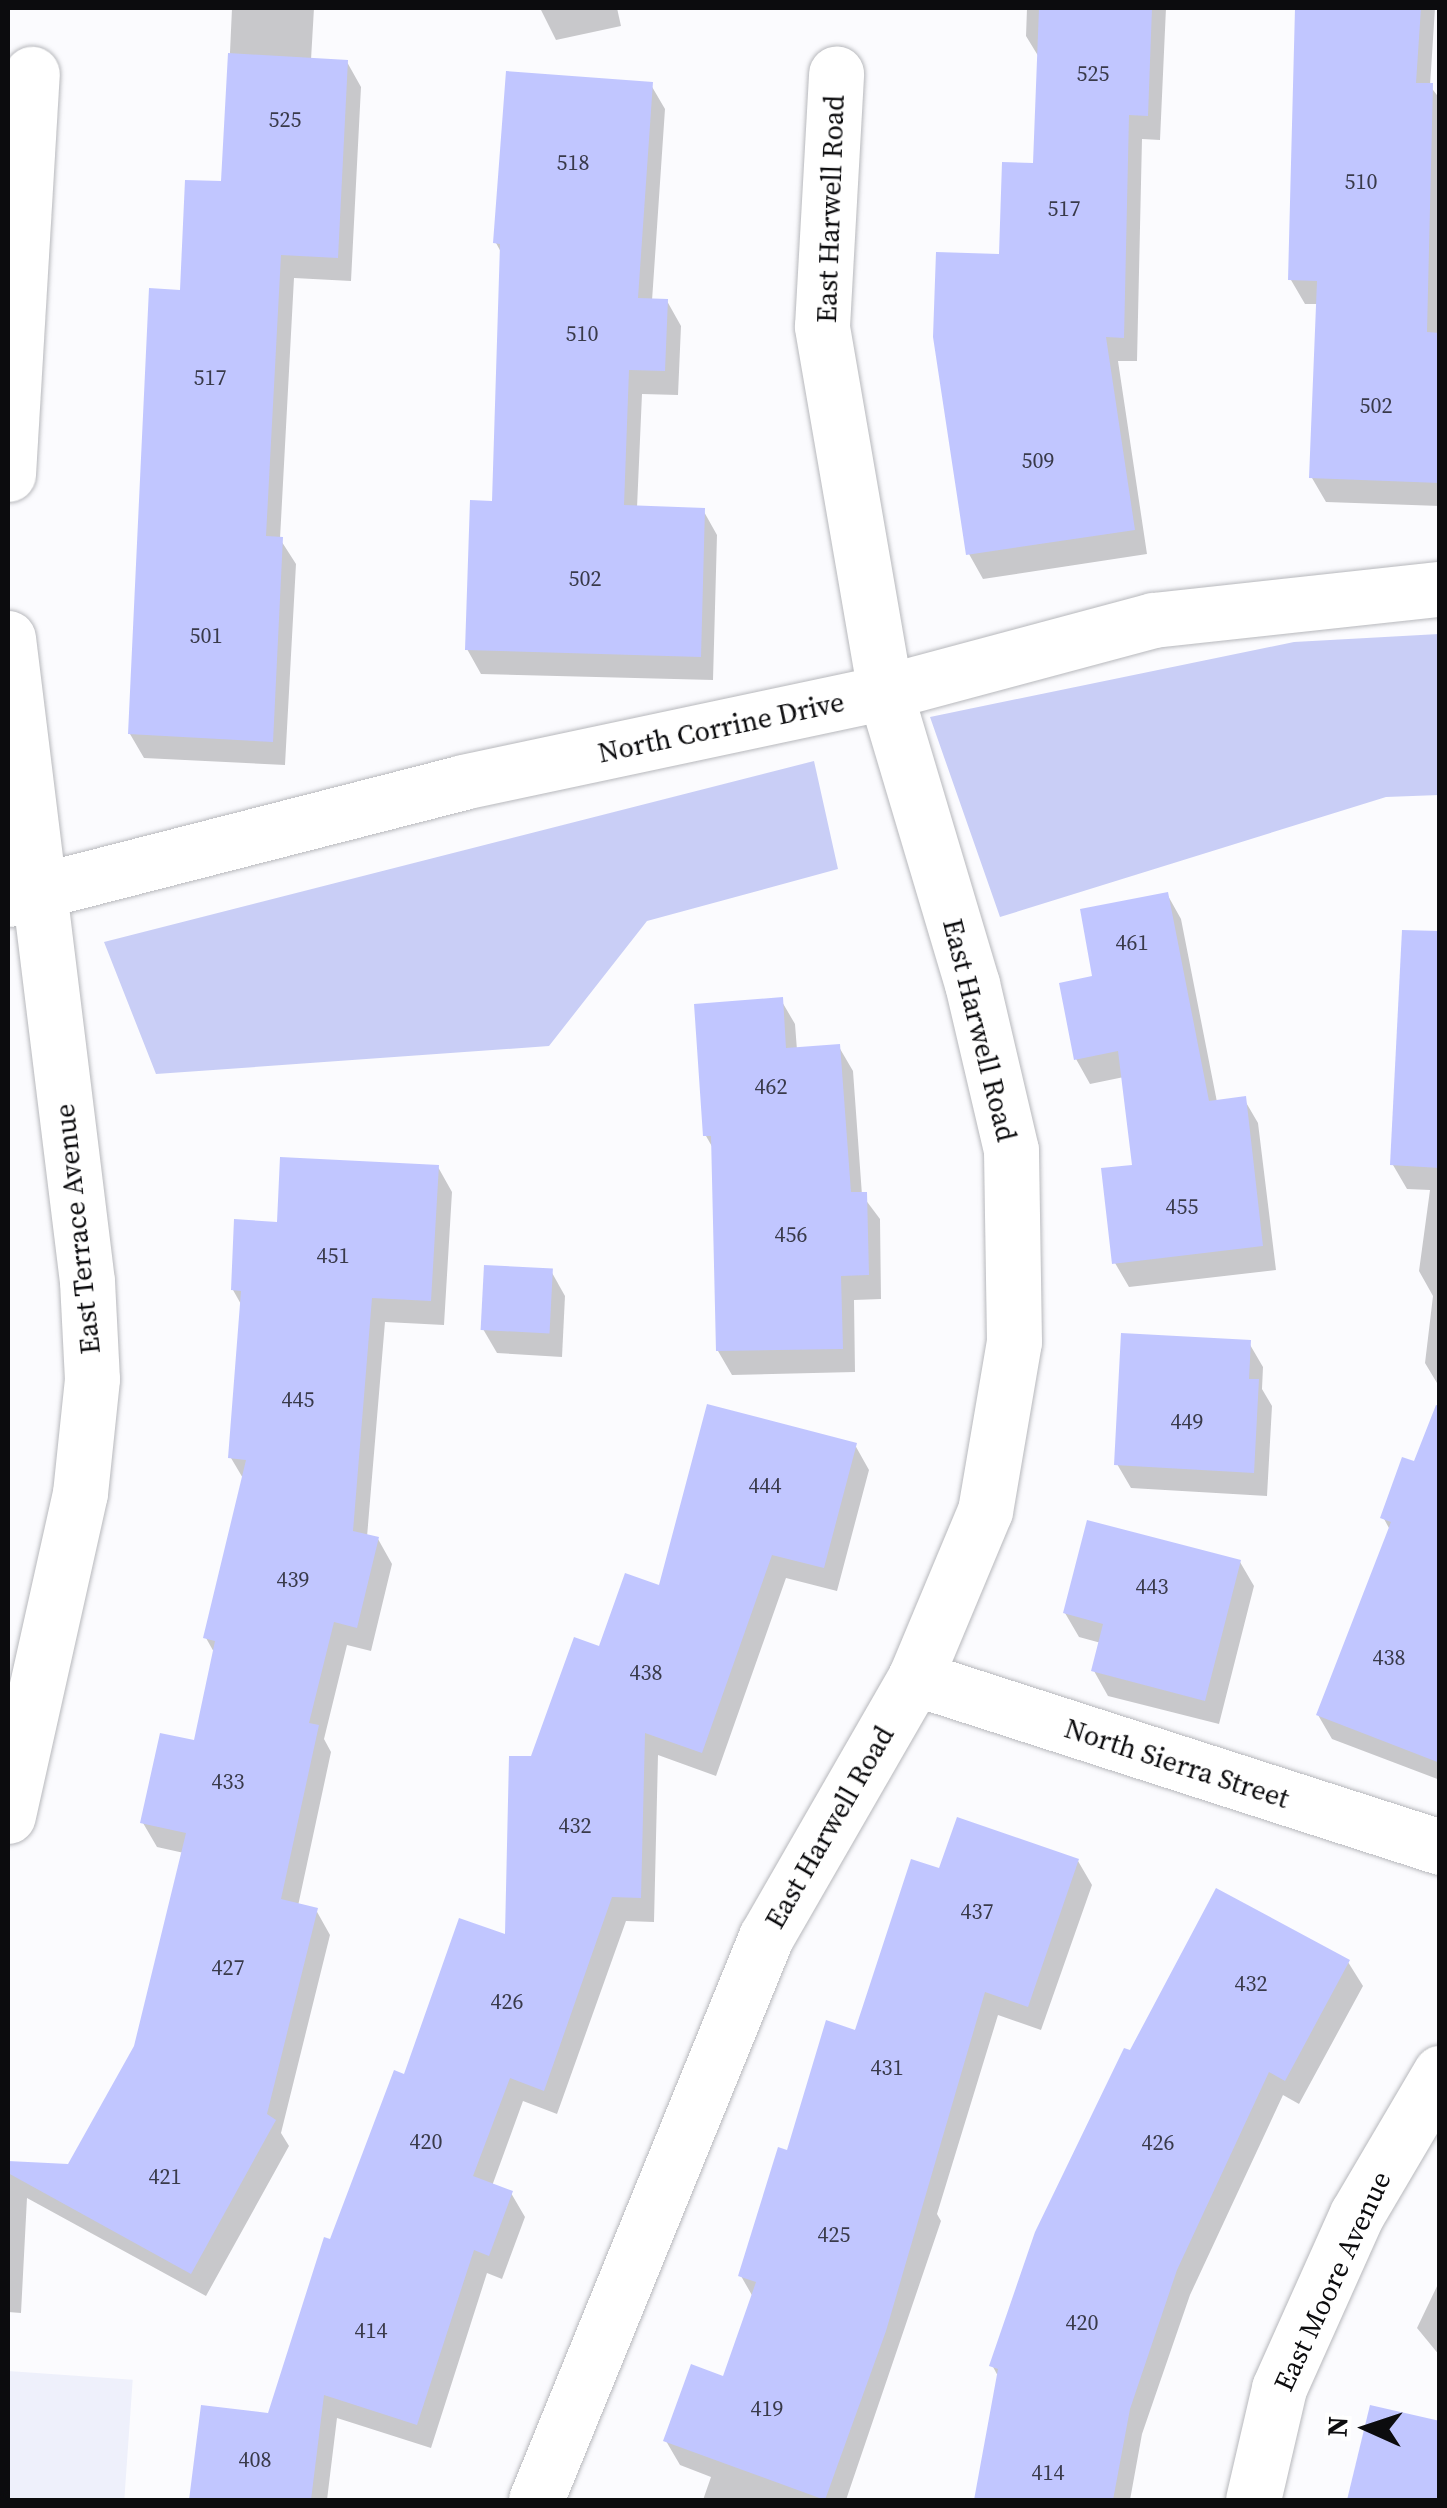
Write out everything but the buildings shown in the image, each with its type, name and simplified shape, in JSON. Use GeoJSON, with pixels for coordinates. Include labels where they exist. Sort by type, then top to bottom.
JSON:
{"type":"FeatureCollection","features":[{"type":"Feature","properties":{"kind":"street","name":"East Harwell Road"},"geometry":{"type":"LineString","coordinates":[[536,2500],[766,1937],[915,1678],[986,1510],[1014,1342],[1011,1150],[972,984],[885,692],[822,326],[836,73]]}},
{"type":"Feature","properties":{"kind":"street"},"geometry":{"type":"LineString","coordinates":[[8,474],[32,74]]}},
{"type":"Feature","properties":{"kind":"street","name":"North Corrine Drive"},"geometry":{"type":"LineString","coordinates":[[21,898],[463,782],[885,692],[1153,620],[1440,589]]}},
{"type":"Feature","properties":{"kind":"street","name":"East Terrace Avenue"},"geometry":{"type":"LineString","coordinates":[[8,638],[21,898],[87,1281],[92,1379],[80,1494],[8,1816]]}},
{"type":"Feature","properties":{"kind":"street","name":"North Sierra Street"},"geometry":{"type":"LineString","coordinates":[[915,1678],[1440,1847]]}},
{"type":"Feature","properties":{"kind":"street","name":"East Moore Avenue"},"geometry":{"type":"LineString","coordinates":[[1253,2500],[1280,2388],[1357,2214],[1440,2073]]}},
{"type":"Feature","properties":{"kind":"shaded area"},"geometry":{"type":"Polygon","coordinates":[[[1439,634],[1439,795],[1386,797],[1000,917],[930,717],[1294,642],[1439,634]]]}},
{"type":"Feature","properties":{"kind":"shaded area"},"geometry":{"type":"Polygon","coordinates":[[[814,761],[838,869],[647,921],[549,1046],[156,1074],[104,942],[814,761]]]}},
{"type":"Feature","properties":{"kind":"shaded area"},"geometry":{"type":"Polygon","coordinates":[[[8,2371],[133,2380],[124,2500],[8,2500],[8,2371]]]}}]}
